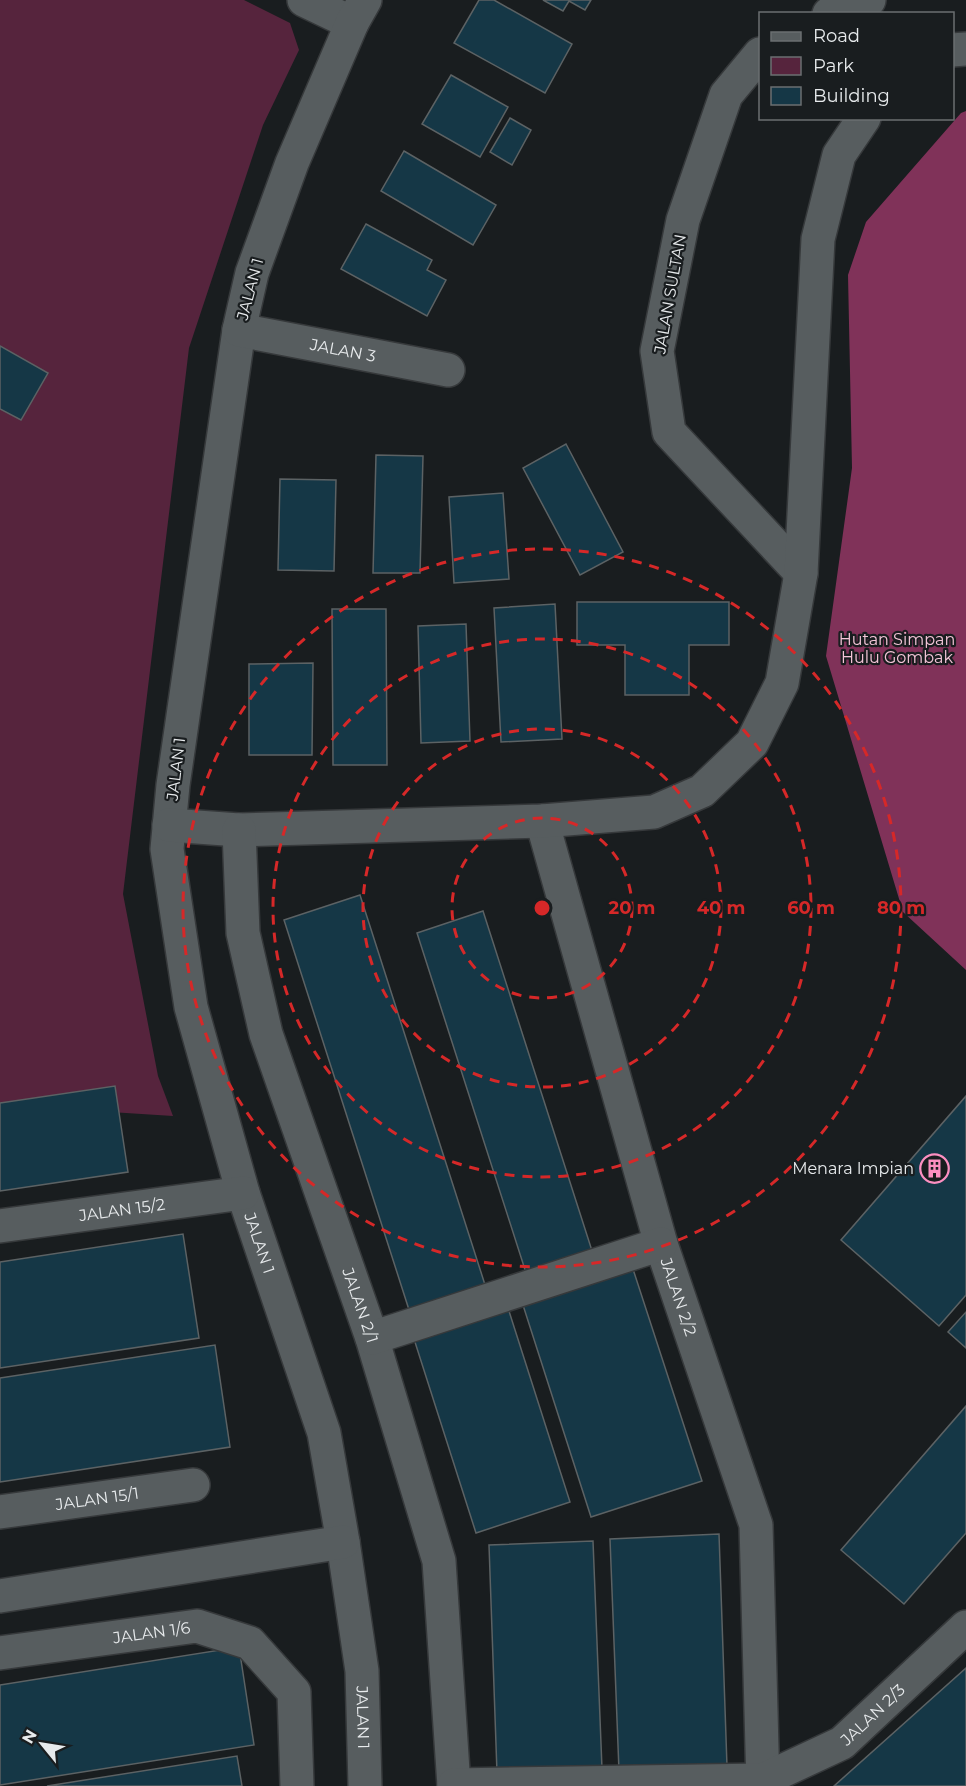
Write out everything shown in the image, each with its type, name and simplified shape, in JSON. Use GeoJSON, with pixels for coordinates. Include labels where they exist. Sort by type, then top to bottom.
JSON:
{"type":"FeatureCollection","features":[{"type":"Feature","properties":{"kind":"street"},"geometry":{"type":"LineString","coordinates":[[304,0],[358,12]]}},
{"type":"Feature","properties":{"kind":"street"},"geometry":{"type":"LineString","coordinates":[[836,12],[869,0]]}},
{"type":"Feature","properties":{"kind":"street","name":"JALAN 1"},"geometry":{"type":"LineString","coordinates":[[358,12],[292,163],[252,273],[239,330],[175,773],[167,849],[191,1007],[243,1193],[324,1433],[362,1671],[365,1786]]}},
{"type":"Feature","properties":{"kind":"street","name":"JALAN SULTAN"},"geometry":{"type":"LineString","coordinates":[[759,55],[726,95],[684,220],[657,351],[669,432],[801,573]]}},
{"type":"Feature","properties":{"kind":"street"},"geometry":{"type":"LineString","coordinates":[[169,825],[239,830],[542,821],[654,812],[702,791],[752,743],[782,683],[801,573],[818,239],[839,155],[863,120]]}},
{"type":"Feature","properties":{"kind":"street","name":"JALAN 3"},"geometry":{"type":"LineString","coordinates":[[239,330],[448,370]]}},
{"type":"Feature","properties":{"kind":"street","name":"JALAN 2/2"},"geometry":{"type":"LineString","coordinates":[[542,821],[661,1244],[756,1525],[763,1783]]}},
{"type":"Feature","properties":{"kind":"street","name":"JALAN 2/1"},"geometry":{"type":"LineString","coordinates":[[239,830],[243,933],[266,1034],[372,1338],[439,1561],[454,1786]]}},
{"type":"Feature","properties":{"kind":"street","name":"JALAN 15/2"},"geometry":{"type":"LineString","coordinates":[[0,1226],[243,1193]]}},
{"type":"Feature","properties":{"kind":"street"},"geometry":{"type":"LineString","coordinates":[[372,1338],[661,1244]]}},
{"type":"Feature","properties":{"kind":"street","name":"JALAN 15/1"},"geometry":{"type":"LineString","coordinates":[[0,1512],[194,1485]]}},
{"type":"Feature","properties":{"kind":"street"},"geometry":{"type":"LineString","coordinates":[[0,1596],[343,1542]]}},
{"type":"Feature","properties":{"kind":"street","name":"JALAN 1/6"},"geometry":{"type":"LineString","coordinates":[[0,1653],[197,1626],[250,1643],[294,1692],[297,1786]]}},
{"type":"Feature","properties":{"kind":"street","name":"JALAN 2/3"},"geometry":{"type":"LineString","coordinates":[[763,1783],[842,1743],[966,1627]]}},
{"type":"Feature","properties":{"kind":"street"},"geometry":{"type":"LineString","coordinates":[[454,1786],[763,1783]]}},
{"type":"Feature","properties":{"kind":"green space"},"geometry":{"type":"Polygon","coordinates":[[[0,0],[244,0],[290,23],[299,50],[263,125],[189,348],[123,894],[158,1076],[173,1116],[0,1105],[0,0]]]}},
{"type":"Feature","properties":{"kind":"green space","name":"Hutan Simpan Hulu Gombak"},"geometry":{"type":"Polygon","coordinates":[[[966,111],[966,970],[903,912],[826,656],[852,468],[848,275],[866,222],[961,113],[966,111]]]}},
{"type":"Feature","properties":{"kind":"building"},"geometry":{"type":"Polygon","coordinates":[[[479,0],[494,0],[572,44],[545,93],[454,43],[479,0]]]}},
{"type":"Feature","properties":{"kind":"building"},"geometry":{"type":"Polygon","coordinates":[[[543,0],[591,0],[585,10],[569,1],[563,11],[543,0]]]}},
{"type":"Feature","properties":{"kind":"building"},"geometry":{"type":"Polygon","coordinates":[[[451,75],[508,107],[480,157],[422,124],[451,75]]]}},
{"type":"Feature","properties":{"kind":"building"},"geometry":{"type":"Polygon","coordinates":[[[510,118],[531,130],[512,165],[490,152],[510,118]]]}},
{"type":"Feature","properties":{"kind":"building"},"geometry":{"type":"Polygon","coordinates":[[[404,151],[496,205],[473,245],[381,191],[404,151]]]}},
{"type":"Feature","properties":{"kind":"building"},"geometry":{"type":"Polygon","coordinates":[[[366,224],[432,260],[427,270],[446,280],[427,316],[341,269],[366,224]]]}},
{"type":"Feature","properties":{"kind":"building"},"geometry":{"type":"Polygon","coordinates":[[[0,346],[48,373],[21,420],[0,409],[0,346]]]}},
{"type":"Feature","properties":{"kind":"building"},"geometry":{"type":"Polygon","coordinates":[[[566,444],[623,552],[580,575],[523,468],[566,444]]]}},
{"type":"Feature","properties":{"kind":"building"},"geometry":{"type":"Polygon","coordinates":[[[376,455],[423,456],[420,573],[373,573],[376,455]]]}},
{"type":"Feature","properties":{"kind":"building"},"geometry":{"type":"Polygon","coordinates":[[[280,479],[336,480],[334,571],[278,570],[280,479]]]}},
{"type":"Feature","properties":{"kind":"building"},"geometry":{"type":"Polygon","coordinates":[[[503,493],[509,579],[454,583],[449,497],[503,493]]]}},
{"type":"Feature","properties":{"kind":"building"},"geometry":{"type":"Polygon","coordinates":[[[577,602],[729,602],[729,645],[689,645],[689,695],[625,695],[625,645],[577,645],[577,602]]]}},
{"type":"Feature","properties":{"kind":"building"},"geometry":{"type":"Polygon","coordinates":[[[555,604],[562,739],[501,742],[494,608],[555,604]]]}},
{"type":"Feature","properties":{"kind":"building"},"geometry":{"type":"Polygon","coordinates":[[[332,609],[386,609],[387,765],[333,765],[332,609]]]}},
{"type":"Feature","properties":{"kind":"building"},"geometry":{"type":"Polygon","coordinates":[[[466,624],[470,741],[421,743],[418,626],[466,624]]]}},
{"type":"Feature","properties":{"kind":"building"},"geometry":{"type":"Polygon","coordinates":[[[313,663],[312,755],[249,755],[249,664],[313,663]]]}},
{"type":"Feature","properties":{"kind":"building"},"geometry":{"type":"Polygon","coordinates":[[[360,895],[487,1291],[411,1316],[284,920],[360,895]]]}},
{"type":"Feature","properties":{"kind":"building"},"geometry":{"type":"Polygon","coordinates":[[[483,911],[594,1257],[528,1279],[417,933],[483,911]]]}},
{"type":"Feature","properties":{"kind":"building"},"geometry":{"type":"Polygon","coordinates":[[[115,1086],[128,1172],[0,1191],[0,1103],[115,1086]]]}},
{"type":"Feature","properties":{"kind":"building","name":"Menara Impian"},"geometry":{"type":"Polygon","coordinates":[[[966,1096],[966,1295],[939,1326],[841,1240],[966,1096]]]}},
{"type":"Feature","properties":{"kind":"building"},"geometry":{"type":"Polygon","coordinates":[[[183,1234],[199,1338],[0,1368],[0,1262],[183,1234]]]}},
{"type":"Feature","properties":{"kind":"building"},"geometry":{"type":"Polygon","coordinates":[[[632,1266],[702,1481],[591,1517],[522,1302],[632,1266]]]}},
{"type":"Feature","properties":{"kind":"building"},"geometry":{"type":"Polygon","coordinates":[[[508,1308],[570,1502],[476,1533],[414,1339],[508,1308]]]}},
{"type":"Feature","properties":{"kind":"building"},"geometry":{"type":"Polygon","coordinates":[[[966,1312],[966,1348],[948,1332],[966,1312]]]}},
{"type":"Feature","properties":{"kind":"building"},"geometry":{"type":"Polygon","coordinates":[[[215,1345],[230,1447],[0,1482],[0,1378],[215,1345]]]}},
{"type":"Feature","properties":{"kind":"building"},"geometry":{"type":"Polygon","coordinates":[[[966,1406],[966,1533],[904,1604],[841,1550],[966,1406]]]}},
{"type":"Feature","properties":{"kind":"building"},"geometry":{"type":"Polygon","coordinates":[[[719,1534],[727,1766],[619,1771],[610,1539],[719,1534]]]}},
{"type":"Feature","properties":{"kind":"building"},"geometry":{"type":"Polygon","coordinates":[[[593,1541],[602,1769],[497,1773],[489,1545],[593,1541]]]}},
{"type":"Feature","properties":{"kind":"building"},"geometry":{"type":"Polygon","coordinates":[[[239,1647],[254,1745],[0,1785],[0,1685],[239,1647]]]}},
{"type":"Feature","properties":{"kind":"building"},"geometry":{"type":"Polygon","coordinates":[[[966,1668],[966,1786],[834,1786],[966,1668]]]}},
{"type":"Feature","properties":{"kind":"building"},"geometry":{"type":"Polygon","coordinates":[[[237,1756],[242,1786],[47,1786],[237,1756]]]}},
{"type":"Feature","properties":{"kind":"place","name":"Menara Impian"},"geometry":{"type":"Point","coordinates":[935,1168]}}]}
